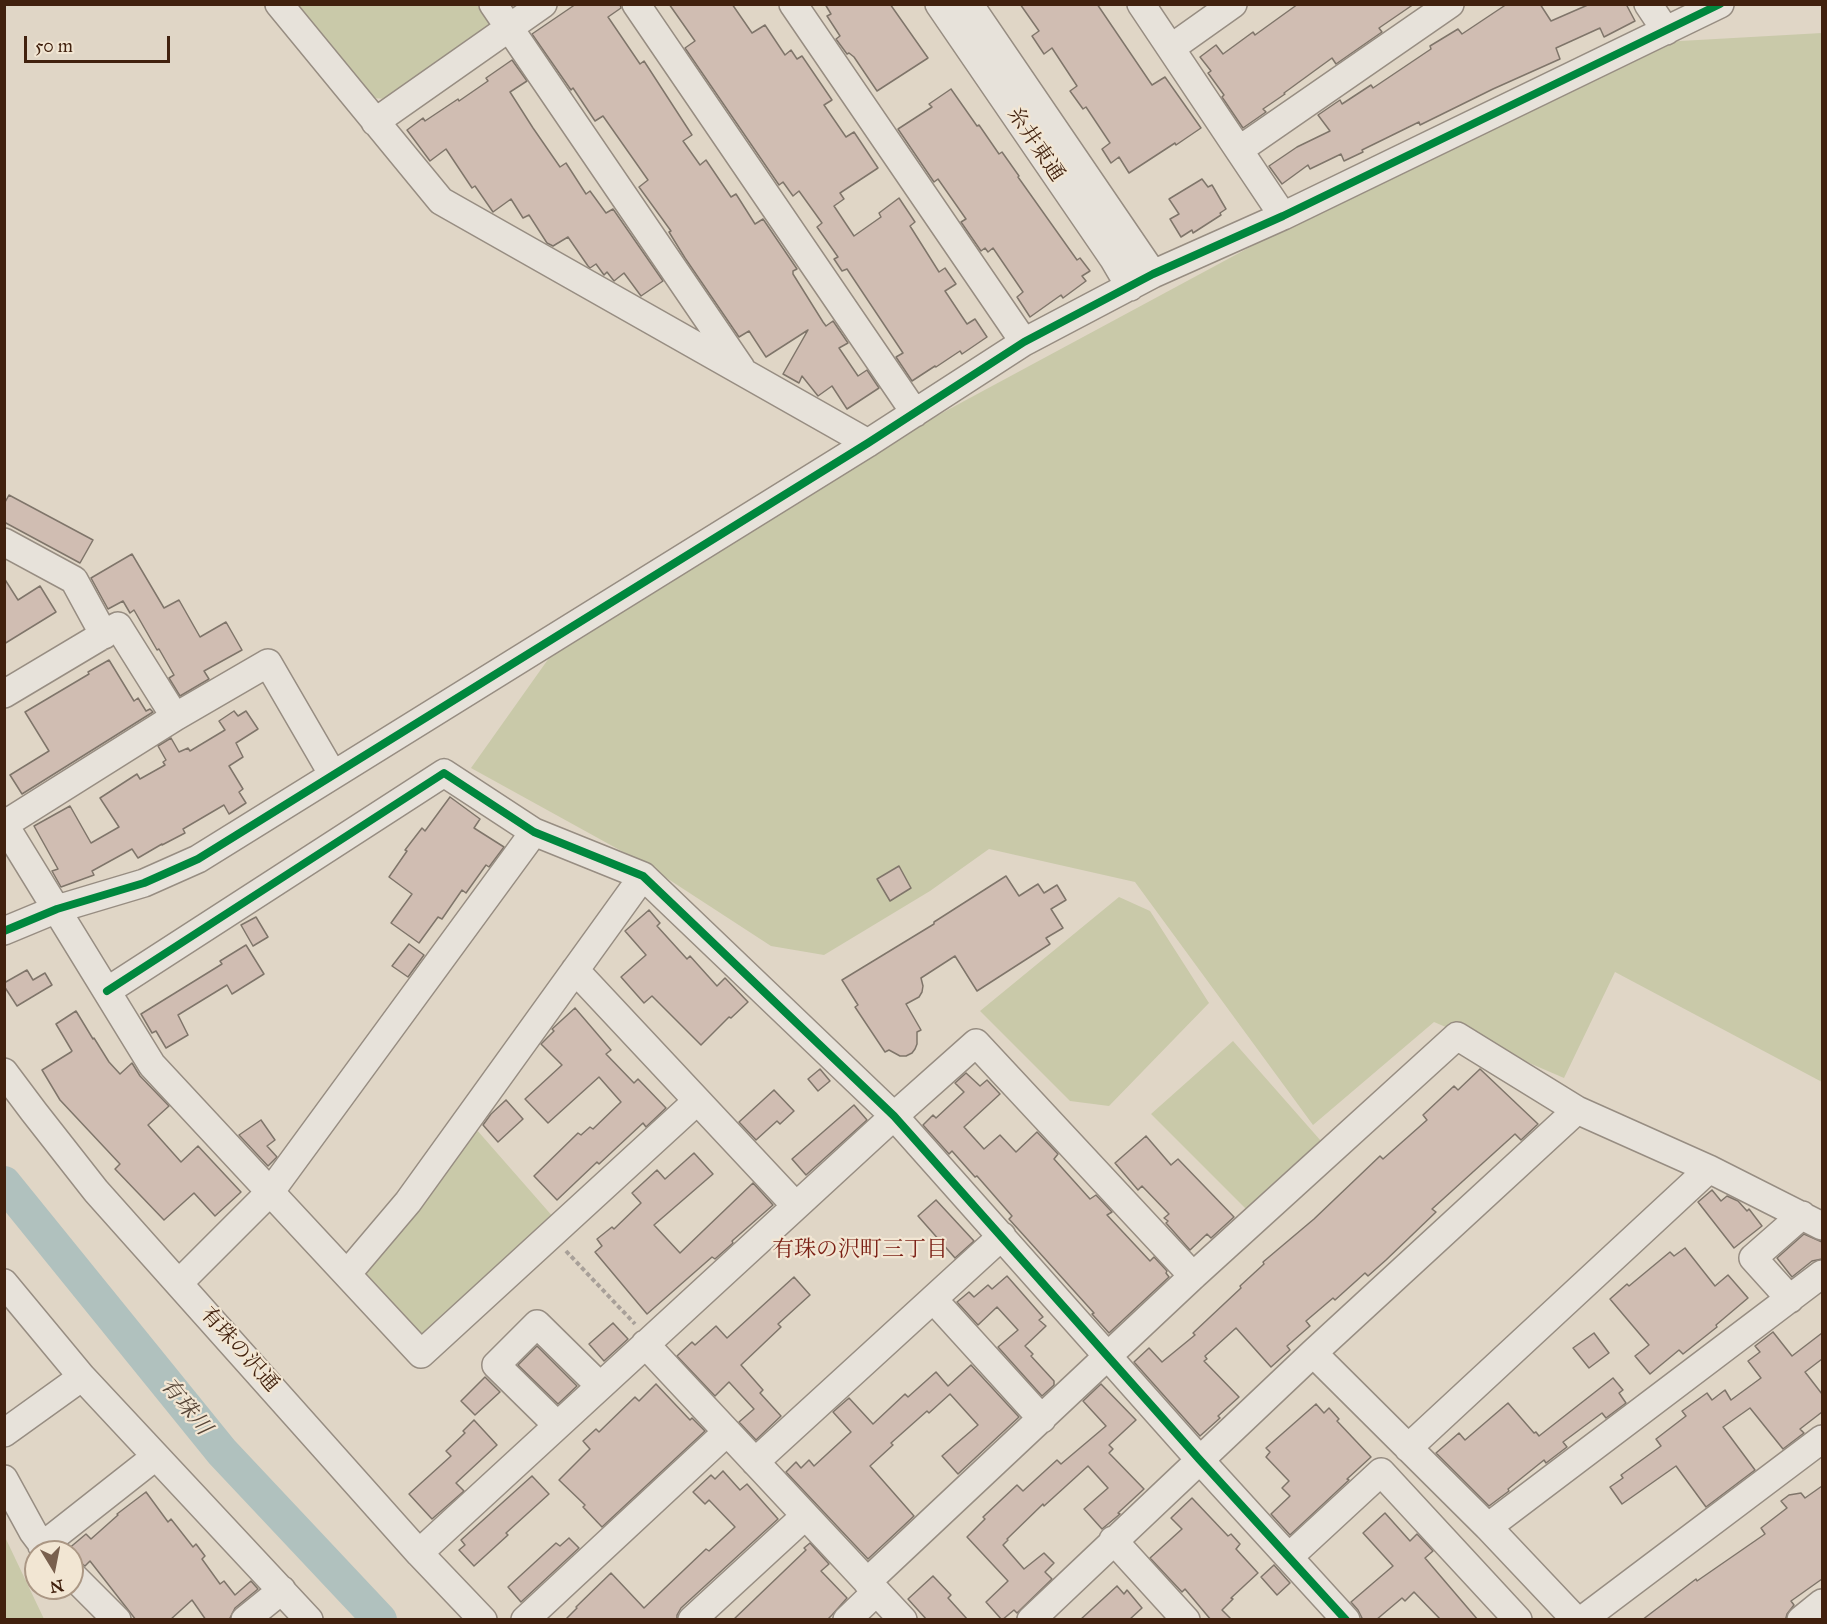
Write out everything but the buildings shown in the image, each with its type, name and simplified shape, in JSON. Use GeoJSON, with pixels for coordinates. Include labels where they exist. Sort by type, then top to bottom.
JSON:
{"type":"FeatureCollection","features":[{"type":"Feature","properties":{"kind":"street"},"geometry":{"type":"LineString","coordinates":[[279,4],[441,201],[868,443]]}},
{"type":"Feature","properties":{"kind":"street"},"geometry":{"type":"LineString","coordinates":[[493,4],[744,372]]}},
{"type":"Feature","properties":{"kind":"street"},"geometry":{"type":"LineString","coordinates":[[375,122],[543,4]]}},
{"type":"Feature","properties":{"kind":"street"},"geometry":{"type":"LineString","coordinates":[[636,4],[915,412]]}},
{"type":"Feature","properties":{"kind":"street"},"geometry":{"type":"LineString","coordinates":[[793,4],[1024,342]]}},
{"type":"Feature","properties":{"kind":"street","name":"糸井東通"},"geometry":{"type":"LineString","coordinates":[[939,4],[1113,258],[1142,280]]}},
{"type":"Feature","properties":{"kind":"street","name":"糸井東通"},"geometry":{"type":"LineString","coordinates":[[969,4],[1142,280]]}},
{"type":"Feature","properties":{"kind":"street"},"geometry":{"type":"LineString","coordinates":[[1141,4],[1283,216]]}},
{"type":"Feature","properties":{"kind":"street"},"geometry":{"type":"LineString","coordinates":[[1171,48],[1233,4]]}},
{"type":"Feature","properties":{"kind":"street"},"geometry":{"type":"LineString","coordinates":[[1239,150],[1450,4]]}},
{"type":"Feature","properties":{"kind":"street"},"geometry":{"type":"LineString","coordinates":[[1648,4],[1666,31]]}},
{"type":"Feature","properties":{"kind":"street"},"geometry":{"type":"LineString","coordinates":[[4,931],[57,909],[144,883],[198,859],[868,443],[1024,342],[1142,280],[1283,216],[1720,4]]}},
{"type":"Feature","properties":{"kind":"street"},"geometry":{"type":"LineString","coordinates":[[4,542],[74,580],[104,635]]}},
{"type":"Feature","properties":{"kind":"street"},"geometry":{"type":"LineString","coordinates":[[4,694],[118,626],[175,717]]}},
{"type":"Feature","properties":{"kind":"street"},"geometry":{"type":"LineString","coordinates":[[333,775],[268,663],[175,717],[6,830],[152,1065],[421,1354],[697,1101]]}},
{"type":"Feature","properties":{"kind":"street"},"geometry":{"type":"LineString","coordinates":[[107,991],[444,773],[534,832],[643,876],[894,1116],[1199,1460],[1346,1620]]}},
{"type":"Feature","properties":{"kind":"street"},"geometry":{"type":"LineString","coordinates":[[179,1283],[270,1191],[534,832]]}},
{"type":"Feature","properties":{"kind":"street"},"geometry":{"type":"LineString","coordinates":[[347,1274],[408,1202],[643,876]]}},
{"type":"Feature","properties":{"kind":"street"},"geometry":{"type":"LineString","coordinates":[[575,970],[796,1206]]}},
{"type":"Feature","properties":{"kind":"street"},"geometry":{"type":"LineString","coordinates":[[847,1620],[872,1587],[1042,1419],[1193,1276],[1457,1036],[1577,1110],[1709,1169],[1812,1221]]}},
{"type":"Feature","properties":{"kind":"street"},"geometry":{"type":"LineString","coordinates":[[418,1553],[976,1043],[1193,1276]]}},
{"type":"Feature","properties":{"kind":"street","name":"有珠の沢通"},"geometry":{"type":"LineString","coordinates":[[4,1072],[96,1191],[418,1553],[483,1620]]}},
{"type":"Feature","properties":{"kind":"street"},"geometry":{"type":"LineString","coordinates":[[1031,1620],[1313,1353],[1577,1110]]}},
{"type":"Feature","properties":{"kind":"street"},"geometry":{"type":"LineString","coordinates":[[1408,1448],[1709,1169]]}},
{"type":"Feature","properties":{"kind":"street"},"geometry":{"type":"LineString","coordinates":[[1790,1299],[1753,1258],[1812,1221]]}},
{"type":"Feature","properties":{"kind":"street"},"geometry":{"type":"LineString","coordinates":[[755,1462],[1002,1236]]}},
{"type":"Feature","properties":{"kind":"street"},"geometry":{"type":"LineString","coordinates":[[1488,1527],[1822,1274]]}},
{"type":"Feature","properties":{"kind":"street"},"geometry":{"type":"LineString","coordinates":[[4,1282],[81,1377],[309,1620]]}},
{"type":"Feature","properties":{"kind":"street"},"geometry":{"type":"LineString","coordinates":[[933,1299],[1042,1419]]}},
{"type":"Feature","properties":{"kind":"street"},"geometry":{"type":"LineString","coordinates":[[558,1425],[496,1365],[537,1324],[600,1386]]}},
{"type":"Feature","properties":{"kind":"street"},"geometry":{"type":"LineString","coordinates":[[647,1342],[727,1432],[903,1620]]}},
{"type":"Feature","properties":{"kind":"street"},"geometry":{"type":"LineString","coordinates":[[1313,1353],[1488,1527],[1576,1620]]}},
{"type":"Feature","properties":{"kind":"street"},"geometry":{"type":"LineString","coordinates":[[4,1433],[81,1377]]}},
{"type":"Feature","properties":{"kind":"street"},"geometry":{"type":"LineString","coordinates":[[525,1620],[727,1432]]}},
{"type":"Feature","properties":{"kind":"street"},"geometry":{"type":"LineString","coordinates":[[1582,1620],[1822,1439]]}},
{"type":"Feature","properties":{"kind":"street"},"geometry":{"type":"LineString","coordinates":[[56,1540],[155,1457]]}},
{"type":"Feature","properties":{"kind":"street"},"geometry":{"type":"LineString","coordinates":[[1289,1557],[1381,1472],[1518,1620]]}},
{"type":"Feature","properties":{"kind":"street"},"geometry":{"type":"LineString","coordinates":[[4,1479],[40,1540]]}},
{"type":"Feature","properties":{"kind":"street"},"geometry":{"type":"LineString","coordinates":[[692,1620],[806,1516]]}},
{"type":"Feature","properties":{"kind":"street"},"geometry":{"type":"LineString","coordinates":[[1113,1540],[1186,1620]]}},
{"type":"Feature","properties":{"kind":"street"},"geometry":{"type":"LineString","coordinates":[[84,1587],[117,1620]]}},
{"type":"Feature","properties":{"kind":"street"},"geometry":{"type":"LineString","coordinates":[[245,1620],[282,1590]]}},
{"type":"Feature","properties":{"kind":"street"},"geometry":{"type":"LineString","coordinates":[[1801,1620],[1822,1603]]}},
{"type":"Feature","properties":{"kind":"path"},"geometry":{"type":"LineString","coordinates":[[551,1235],[647,1342]]}},
{"type":"Feature","properties":{"kind":"green space"},"geometry":{"type":"Polygon","coordinates":[[[298,5],[482,5],[493,20],[491,29],[387,99],[372,98],[298,5]]]}},
{"type":"Feature","properties":{"kind":"green space"},"geometry":{"type":"Polygon","coordinates":[[[1822,33],[1822,1082],[1615,972],[1564,1078],[1434,1022],[1313,1125],[1135,882],[989,849],[930,891],[824,955],[771,946],[645,864],[471,768],[549,658],[916,427],[1627,44],[1822,33]]]}},
{"type":"Feature","properties":{"kind":"green space"},"geometry":{"type":"Polygon","coordinates":[[[1119,897],[1150,911],[1209,1003],[1109,1106],[1070,1101],[980,1011],[1119,897]]]}},
{"type":"Feature","properties":{"kind":"green space"},"geometry":{"type":"Polygon","coordinates":[[[1233,1041],[1321,1141],[1250,1213],[1151,1114],[1233,1041]]]}},
{"type":"Feature","properties":{"kind":"green space"},"geometry":{"type":"Polygon","coordinates":[[[476,1129],[554,1218],[428,1335],[418,1333],[364,1282],[364,1267],[476,1129]]]}},
{"type":"Feature","properties":{"kind":"green space"},"geometry":{"type":"Polygon","coordinates":[[[4,1537],[24,1577],[24,1600],[35,1600],[44,1619],[5,1619],[4,1537]]]}},
{"type":"Feature","properties":{"kind":"waterway","name":"有珠川"},"geometry":{"type":"LineString","coordinates":[[4,1183],[222,1452],[380,1620]]}},
{"type":"Feature","properties":{"kind":"cycle path"},"geometry":{"type":"LineString","coordinates":[[4,931],[57,909],[144,883],[198,859],[868,443],[1024,342],[1153,274],[1283,216],[1720,4]]}},
{"type":"Feature","properties":{"kind":"cycle path"},"geometry":{"type":"LineString","coordinates":[[107,991],[444,773],[534,832],[643,876],[894,1116],[1199,1459],[1346,1620]]}},
{"type":"Feature","properties":{"kind":"district","name":"有珠の沢町三丁目"},"geometry":{"type":"Point","coordinates":[860,1251]}}]}
